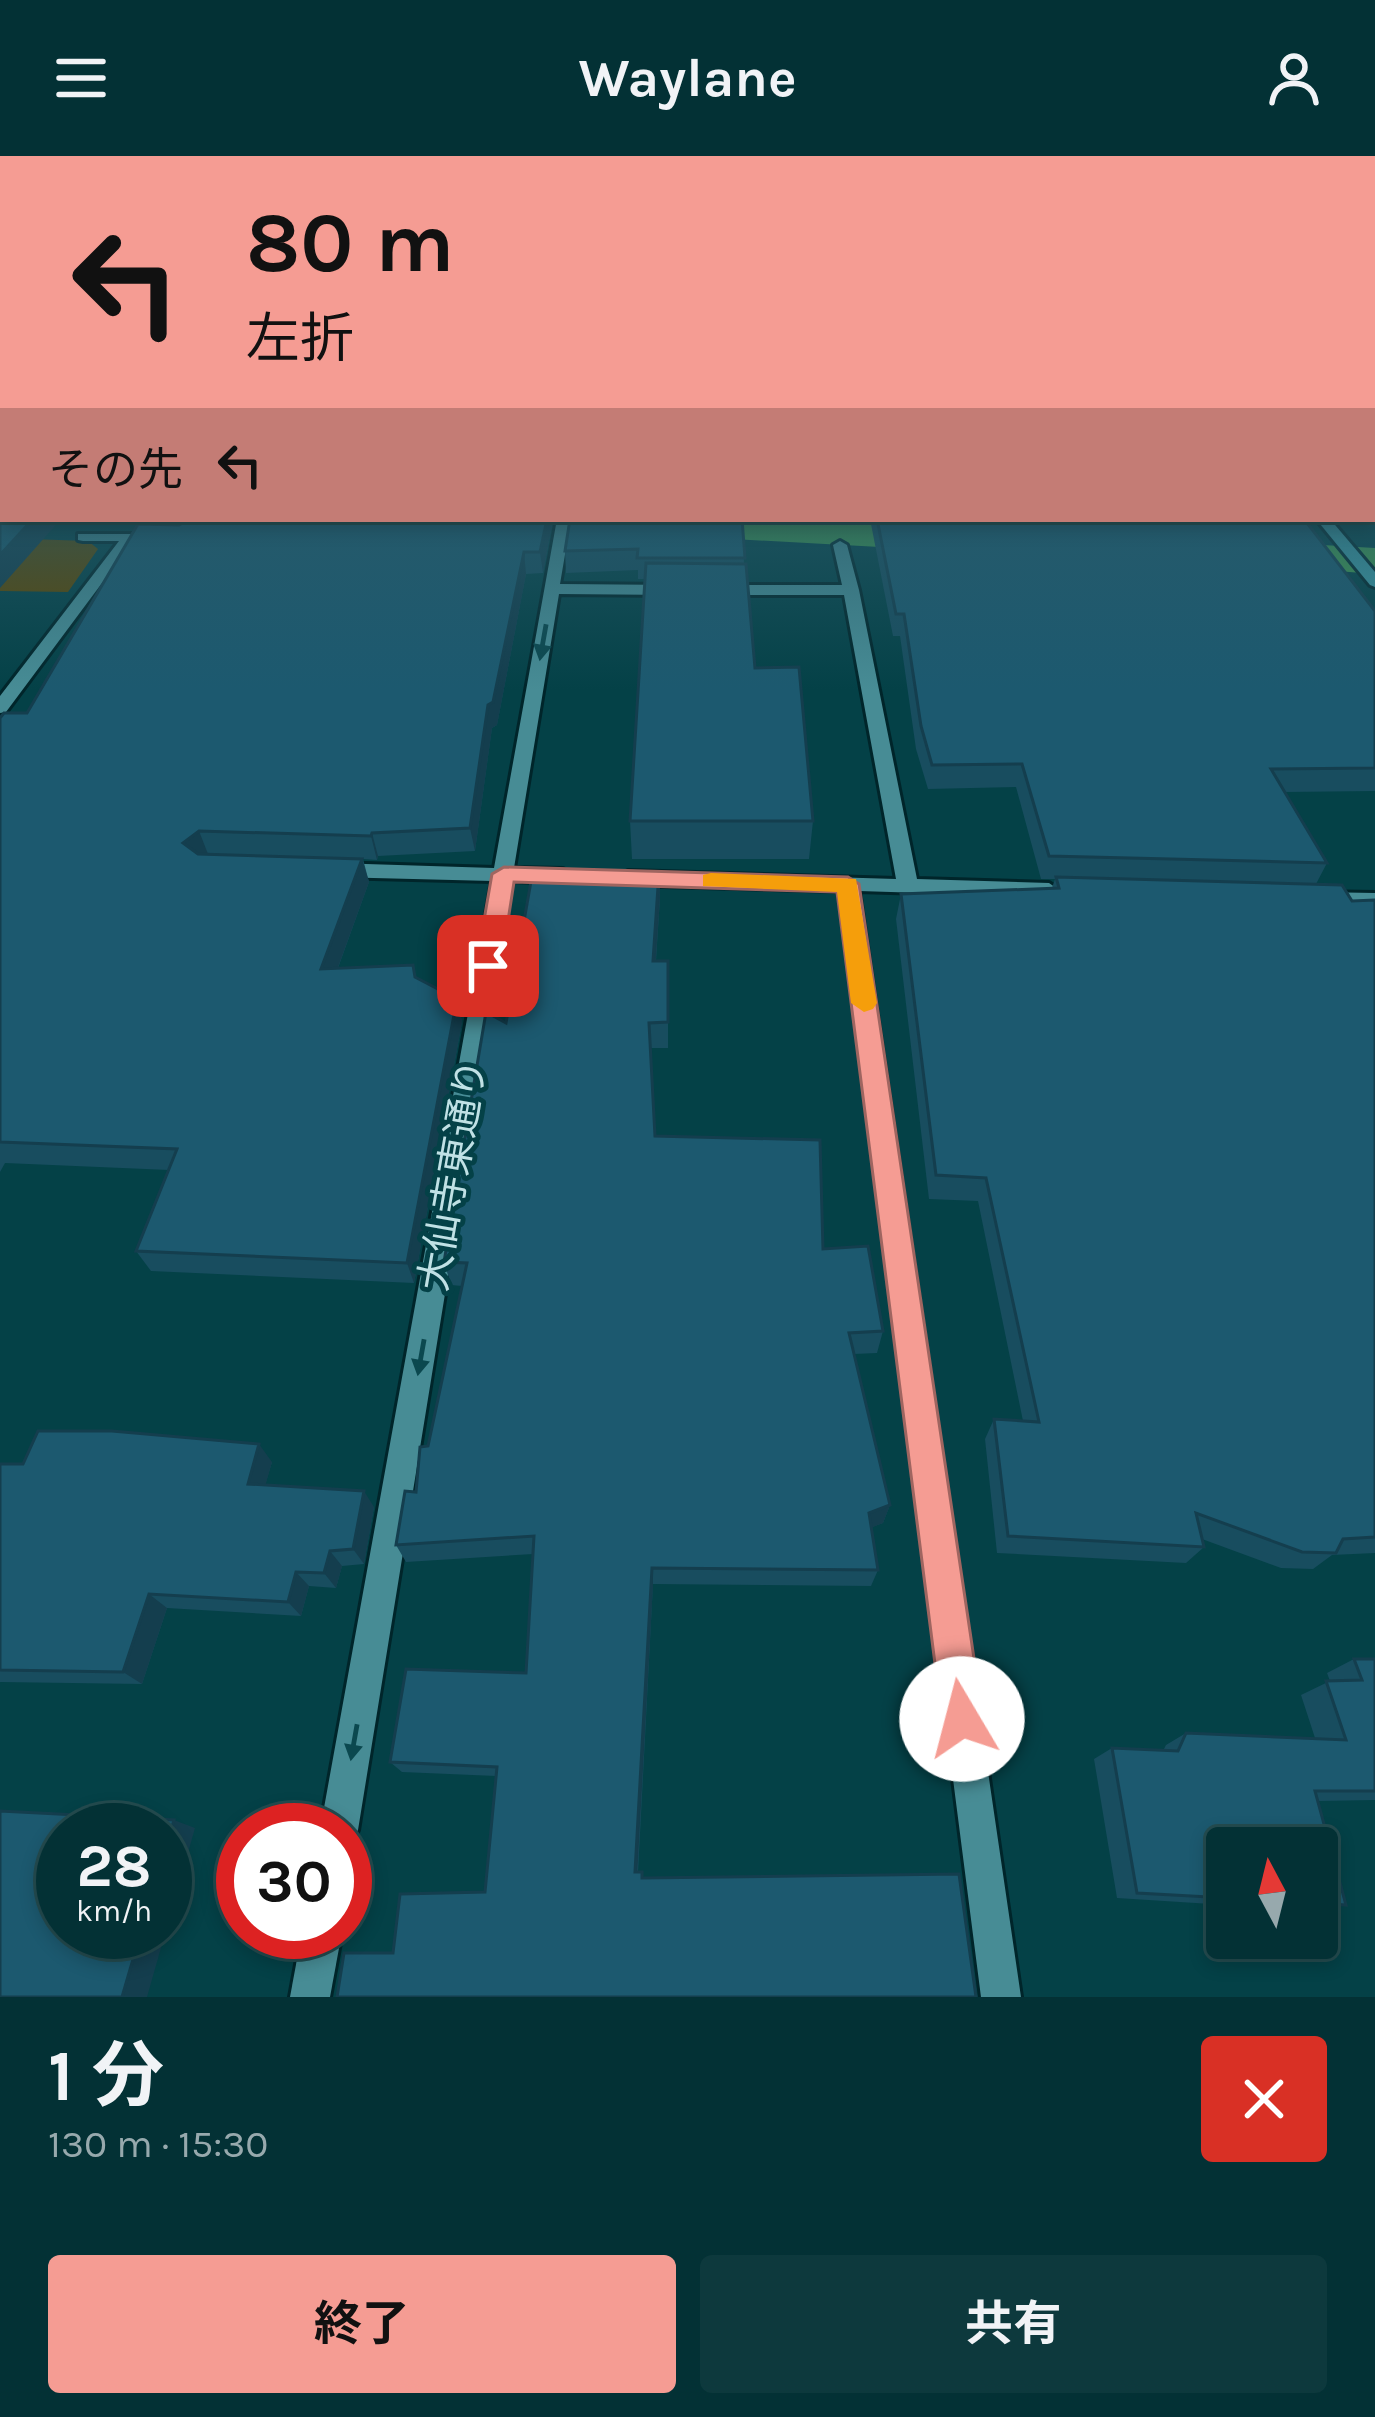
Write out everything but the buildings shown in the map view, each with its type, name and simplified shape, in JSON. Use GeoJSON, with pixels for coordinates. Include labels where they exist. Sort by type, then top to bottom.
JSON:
{"type":"FeatureCollection","features":[{"type":"Feature","properties":{"kind":"main road"},"geometry":{"type":"LineString","coordinates":[[1326,522],[1375,582]]}},
{"type":"Feature","properties":{"kind":"street"},"geometry":{"type":"LineString","coordinates":[[83,537],[184,538],[215,522]]}},
{"type":"Feature","properties":{"kind":"street","name":"大仙寺東通り"},"geometry":{"type":"LineString","coordinates":[[344,1803],[564,523]]}},
{"type":"Feature","properties":{"kind":"street"},"geometry":{"type":"LineString","coordinates":[[0,708],[130,536]]}},
{"type":"Feature","properties":{"kind":"street"},"geometry":{"type":"LineString","coordinates":[[840,545],[908,886]]}},
{"type":"Feature","properties":{"kind":"street"},"geometry":{"type":"LineString","coordinates":[[552,589],[851,590]]}},
{"type":"Feature","properties":{"kind":"street"},"geometry":{"type":"LineString","coordinates":[[322,869],[1062,891]]}},
{"type":"Feature","properties":{"kind":"street"},"geometry":{"type":"LineString","coordinates":[[848,884],[1000,1997]]}},
{"type":"Feature","properties":{"kind":"street"},"geometry":{"type":"LineString","coordinates":[[1287,898],[1375,900]]}},
{"type":"Feature","properties":{"kind":"street"},"geometry":{"type":"LineString","coordinates":[[310,1997],[317,1959]]}},
{"type":"Feature","properties":{"kind":"shaded area"},"geometry":{"type":"Polygon","coordinates":[[[0,538],[88,541],[98,549],[68,592],[0,591],[0,538]]]}},
{"type":"Feature","properties":{"kind":"waterway"},"geometry":{"type":"LineString","coordinates":[[661,522],[970,539]]}},
{"type":"Feature","properties":{"kind":"waterway"},"geometry":{"type":"LineString","coordinates":[[1236,553],[1375,561]]}},
{"type":"Feature","properties":{"kind":"slow traffic"},"geometry":{"type":"LineString","coordinates":[[711,881],[848,884],[864,1003]]}},
{"type":"Feature","properties":{"kind":"route"},"geometry":{"type":"LineString","coordinates":[[488,966],[504,874],[848,884],[962,1719]]}}]}
